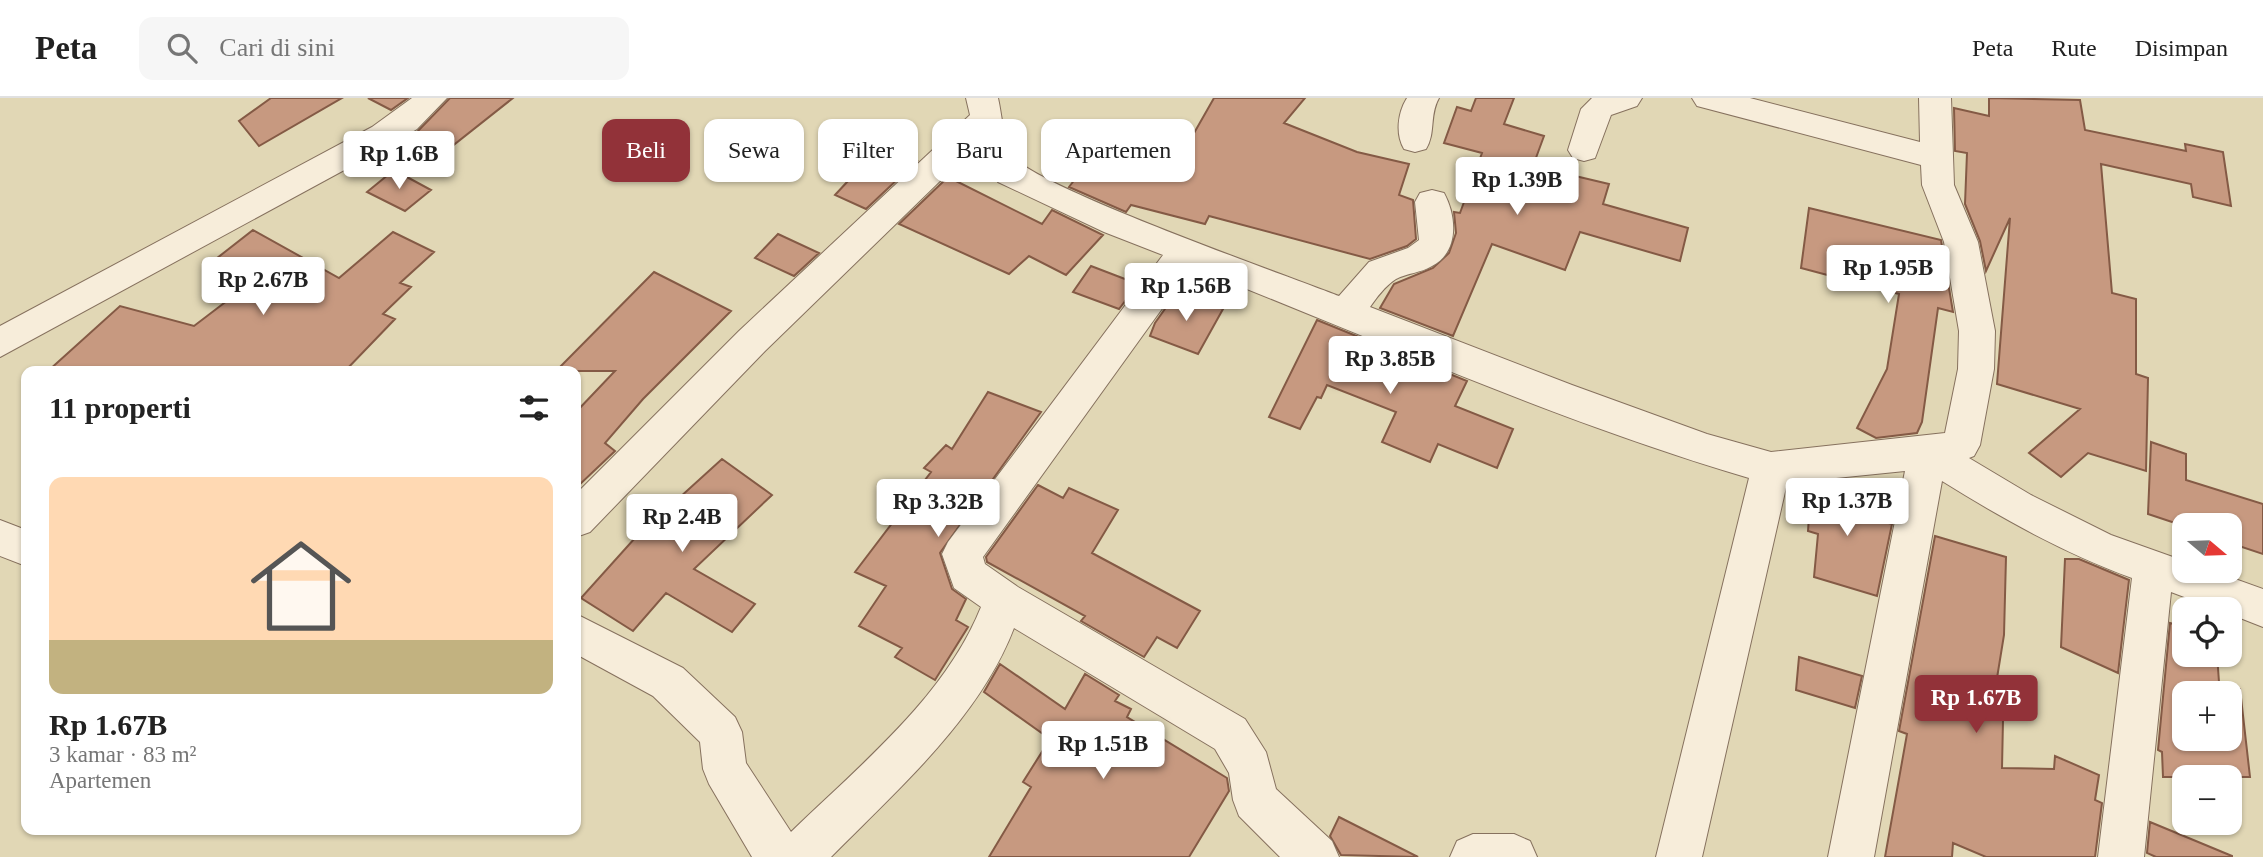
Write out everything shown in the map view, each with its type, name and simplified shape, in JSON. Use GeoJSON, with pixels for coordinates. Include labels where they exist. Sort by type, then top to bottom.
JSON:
{"type":"FeatureCollection","features":[{"type":"Feature","properties":{"kind":"street"},"geometry":{"type":"LineString","coordinates":[[0,343],[383,135],[406,121],[431,98]]}},
{"type":"Feature","properties":{"kind":"street"},"geometry":{"type":"LineString","coordinates":[[1415,141],[1416,109],[1423,98]]}},
{"type":"Feature","properties":{"kind":"street"},"geometry":{"type":"LineString","coordinates":[[1584,149],[1597,109],[1616,99],[1626,98]]}},
{"type":"Feature","properties":{"kind":"street"},"geometry":{"type":"LineString","coordinates":[[1708,98],[1937,158]]}},
{"type":"Feature","properties":{"kind":"street"},"geometry":{"type":"LineString","coordinates":[[985,108],[996,158],[1010,174],[1116,223],[1559,397],[1705,449],[1771,468],[1928,453],[1961,445],[1976,369],[1977,331],[1961,242],[1938,185],[1935,98]]}},
{"type":"Feature","properties":{"kind":"street"},"geometry":{"type":"LineString","coordinates":[[581,515],[985,108]]}},
{"type":"Feature","properties":{"kind":"street"},"geometry":{"type":"LineString","coordinates":[[1347,312],[1370,282],[1387,268],[1425,256],[1435,245],[1438,230],[1432,202]]}},
{"type":"Feature","properties":{"kind":"street"},"geometry":{"type":"LineString","coordinates":[[1186,250],[1116,341],[1070,410],[962,554],[968,575],[1004,600],[1230,734],[1250,767],[1255,800],[1289,835],[1316,857]]}},
{"type":"Feature","properties":{"kind":"street"},"geometry":{"type":"LineString","coordinates":[[1928,453],[2017,507],[2098,548],[2263,608]]}},
{"type":"Feature","properties":{"kind":"street"},"geometry":{"type":"LineString","coordinates":[[1851,857],[1928,453]]}},
{"type":"Feature","properties":{"kind":"street"},"geometry":{"type":"LineString","coordinates":[[1679,857],[1771,468]]}},
{"type":"Feature","properties":{"kind":"street"},"geometry":{"type":"LineString","coordinates":[[0,537],[21,547]]}},
{"type":"Feature","properties":{"kind":"street"},"geometry":{"type":"LineString","coordinates":[[2121,857],[2153,569]]}},
{"type":"Feature","properties":{"kind":"street"},"geometry":{"type":"LineString","coordinates":[[799,857],[938,713],[996,627],[1004,600]]}},
{"type":"Feature","properties":{"kind":"street"},"geometry":{"type":"LineString","coordinates":[[581,637],[668,682],[720,732],[725,769],[769,842],[783,857]]}},
{"type":"Feature","properties":{"kind":"street"},"geometry":{"type":"LineString","coordinates":[[1473,857],[1514,857]]}},
{"type":"Feature","properties":{"kind":"shaded area"},"geometry":{"type":"Polygon","coordinates":[[[0,98],[2263,98],[2263,857],[0,857],[0,98]]]}},
{"type":"Feature","properties":{"kind":"building"},"geometry":{"type":"Polygon","coordinates":[[[271,98],[342,98],[259,146],[239,121],[271,98]]]}},
{"type":"Feature","properties":{"kind":"building"},"geometry":{"type":"Polygon","coordinates":[[[368,98],[408,98],[391,110],[368,98]]]}},
{"type":"Feature","properties":{"kind":"building"},"geometry":{"type":"Polygon","coordinates":[[[450,98],[513,98],[422,170],[386,150],[418,131],[450,98]]]}},
{"type":"Feature","properties":{"kind":"building"},"geometry":{"type":"Polygon","coordinates":[[[1214,98],[1305,98],[1284,123],[1357,152],[1409,164],[1399,195],[1413,200],[1416,239],[1407,246],[1370,259],[1209,216],[1205,224],[1131,205],[1126,212],[1069,187],[1073,182],[1195,182],[1195,131],[1214,98]]]}},
{"type":"Feature","properties":{"kind":"building"},"geometry":{"type":"Polygon","coordinates":[[[1476,98],[1514,98],[1504,124],[1544,136],[1533,166],[1609,184],[1603,204],[1688,228],[1680,261],[1580,232],[1565,270],[1492,244],[1453,336],[1380,308],[1394,284],[1433,268],[1449,253],[1456,233],[1454,212],[1460,213],[1482,153],[1444,143],[1457,107],[1471,111],[1476,98]]]}},
{"type":"Feature","properties":{"kind":"building"},"geometry":{"type":"Polygon","coordinates":[[[1989,98],[2080,100],[2085,130],[2186,151],[2185,144],[2223,152],[2231,206],[2193,197],[2191,184],[2101,164],[2112,293],[2136,299],[2136,374],[2148,378],[2146,471],[2088,453],[2061,477],[2029,453],[2080,409],[1997,384],[2010,218],[1986,271],[1980,241],[1965,204],[1967,153],[1955,151],[1954,108],[1989,116],[1989,98]]]}},
{"type":"Feature","properties":{"kind":"building"},"geometry":{"type":"Polygon","coordinates":[[[394,170],[431,190],[405,211],[367,192],[394,170]]]}},
{"type":"Feature","properties":{"kind":"building"},"geometry":{"type":"Polygon","coordinates":[[[847,182],[895,182],[866,209],[835,195],[847,182]]]}},
{"type":"Feature","properties":{"kind":"building"},"geometry":{"type":"Polygon","coordinates":[[[943,182],[958,182],[1042,224],[1052,210],[1103,235],[1066,275],[1029,256],[1009,274],[899,224],[943,182]]]}},
{"type":"Feature","properties":{"kind":"building"},"geometry":{"type":"Polygon","coordinates":[[[1809,208],[1941,240],[1953,312],[1938,308],[1922,422],[1917,433],[1876,438],[1857,428],[1887,369],[1899,294],[1801,268],[1809,208]]]}},
{"type":"Feature","properties":{"kind":"building"},"geometry":{"type":"Polygon","coordinates":[[[253,230],[339,278],[393,232],[434,252],[400,283],[411,287],[383,314],[395,319],[350,366],[54,366],[120,306],[194,326],[249,284],[212,262],[253,230]]]}},
{"type":"Feature","properties":{"kind":"building"},"geometry":{"type":"Polygon","coordinates":[[[778,234],[819,253],[794,276],[755,258],[778,234]]]}},
{"type":"Feature","properties":{"kind":"building"},"geometry":{"type":"Polygon","coordinates":[[[1091,266],[1138,284],[1119,309],[1073,292],[1091,266]]]}},
{"type":"Feature","properties":{"kind":"building"},"geometry":{"type":"Polygon","coordinates":[[[654,272],[731,311],[643,399],[605,443],[615,451],[581,483],[581,407],[615,371],[581,371],[581,366],[561,366],[654,272]]]}},
{"type":"Feature","properties":{"kind":"building"},"geometry":{"type":"Polygon","coordinates":[[[1177,292],[1223,309],[1198,354],[1150,336],[1155,323],[1177,292]]]}},
{"type":"Feature","properties":{"kind":"building"},"geometry":{"type":"Polygon","coordinates":[[[1317,320],[1467,381],[1455,406],[1513,429],[1497,468],[1438,444],[1430,462],[1382,442],[1396,412],[1327,385],[1321,398],[1317,397],[1300,429],[1269,417],[1317,320]]]}},
{"type":"Feature","properties":{"kind":"building"},"geometry":{"type":"Polygon","coordinates":[[[988,392],[1041,412],[940,553],[952,589],[966,599],[956,620],[968,627],[935,680],[895,657],[902,648],[859,626],[886,586],[855,572],[931,472],[924,468],[946,445],[952,449],[988,392]]]}},
{"type":"Feature","properties":{"kind":"building"},"geometry":{"type":"Polygon","coordinates":[[[2151,442],[2186,454],[2186,480],[2263,504],[2263,554],[2242,547],[2242,513],[2172,513],[2172,522],[2148,514],[2151,442]]]}},
{"type":"Feature","properties":{"kind":"building"},"geometry":{"type":"Polygon","coordinates":[[[722,459],[772,495],[694,569],[755,604],[732,632],[666,593],[633,631],[581,598],[635,538],[722,459]]]}},
{"type":"Feature","properties":{"kind":"building"},"geometry":{"type":"Polygon","coordinates":[[[1840,480],[1862,487],[1860,515],[1892,524],[1877,596],[1814,577],[1818,534],[1808,531],[1810,501],[1814,502],[1816,483],[1840,480]]]}},
{"type":"Feature","properties":{"kind":"building"},"geometry":{"type":"Polygon","coordinates":[[[1038,485],[1063,498],[1069,488],[1118,510],[1092,553],[1200,611],[1177,648],[1157,637],[1144,657],[1081,621],[1085,616],[987,562],[986,557],[1038,485]]]}},
{"type":"Feature","properties":{"kind":"building"},"geometry":{"type":"Polygon","coordinates":[[[1935,536],[2006,557],[2004,635],[1991,715],[2003,720],[2002,768],[2054,769],[2055,756],[2099,775],[2095,800],[2102,803],[2095,857],[1986,857],[1953,843],[1952,857],[1885,857],[1907,734],[1899,731],[1935,536]]]}},
{"type":"Feature","properties":{"kind":"building"},"geometry":{"type":"Polygon","coordinates":[[[2065,559],[2079,559],[2129,580],[2118,673],[2061,647],[2065,559]]]}},
{"type":"Feature","properties":{"kind":"building"},"geometry":{"type":"Polygon","coordinates":[[[2170,623],[2172,667],[2218,667],[2219,681],[2172,681],[2172,751],[2242,751],[2242,707],[2250,777],[2242,777],[2242,765],[2172,765],[2172,777],[2163,777],[2162,752],[2158,750],[2170,623]]]}},
{"type":"Feature","properties":{"kind":"building"},"geometry":{"type":"Polygon","coordinates":[[[1799,657],[1862,676],[1855,708],[1796,690],[1799,657]]]}},
{"type":"Feature","properties":{"kind":"building"},"geometry":{"type":"Polygon","coordinates":[[[1000,664],[1065,709],[1085,674],[1119,695],[1115,701],[1131,709],[1127,717],[1227,778],[1229,791],[1189,857],[989,857],[1031,787],[1023,782],[1050,739],[984,692],[1000,664]]]}},
{"type":"Feature","properties":{"kind":"building"},"geometry":{"type":"Polygon","coordinates":[[[1339,817],[1418,857],[1341,855],[1330,836],[1339,817]]]}},
{"type":"Feature","properties":{"kind":"building"},"geometry":{"type":"Polygon","coordinates":[[[2150,822],[2172,831],[2172,835],[2181,835],[2232,857],[2156,857],[2147,853],[2150,822]]]}}]}
